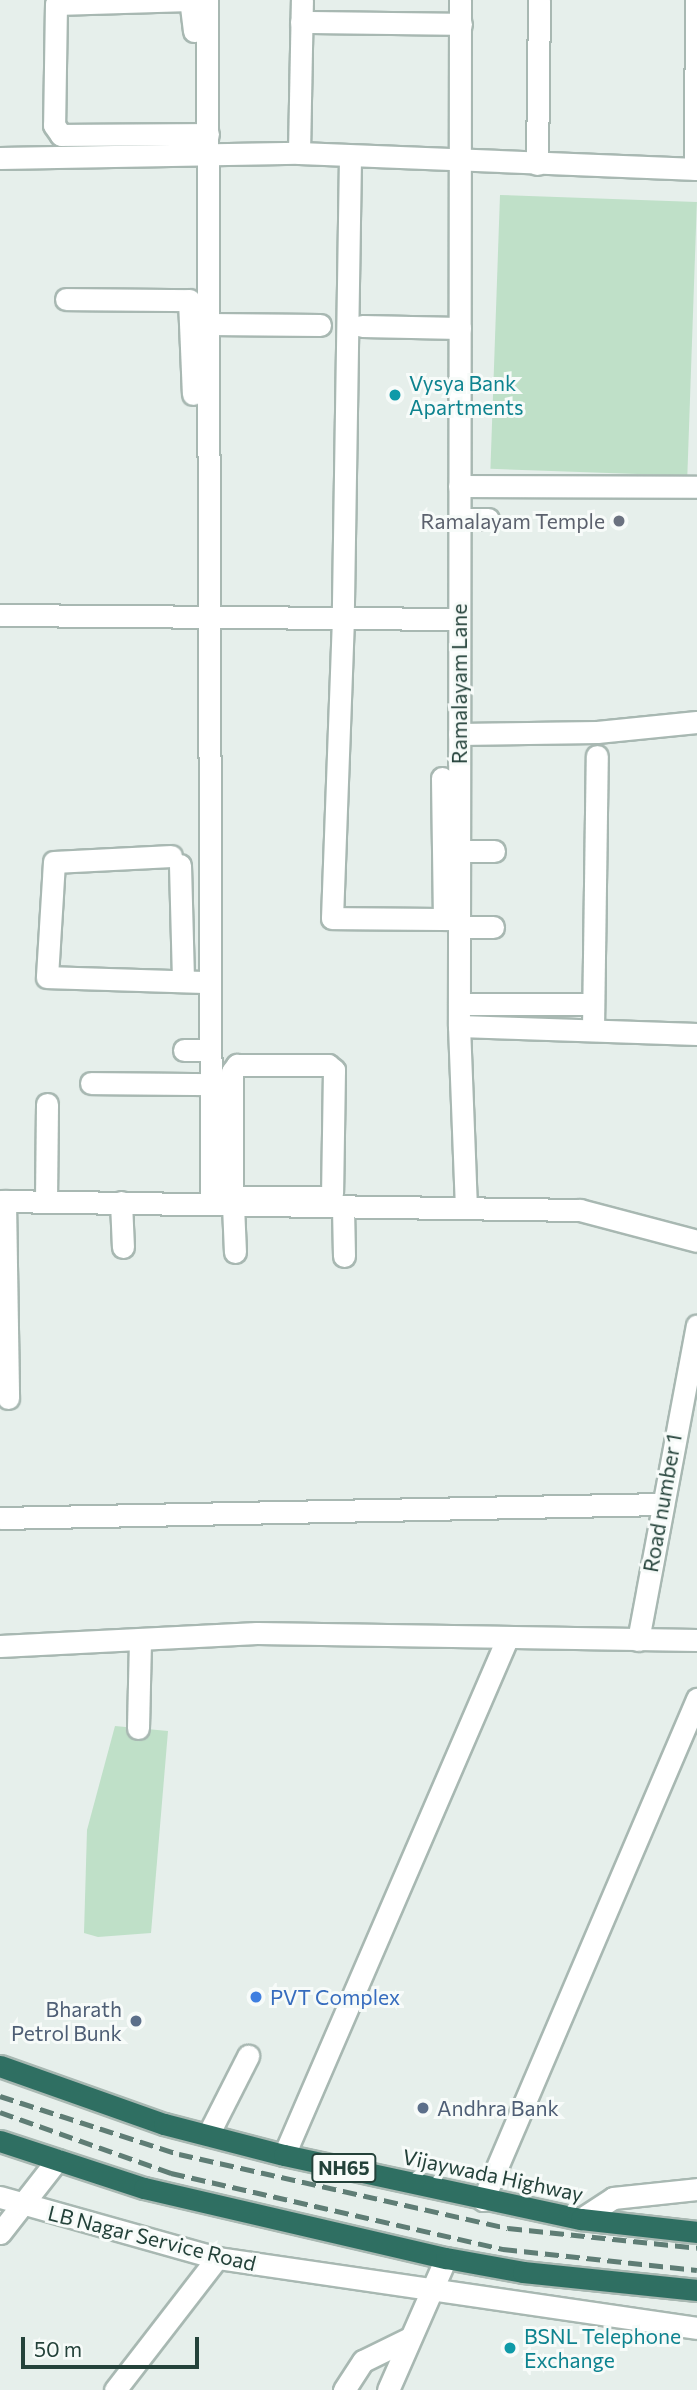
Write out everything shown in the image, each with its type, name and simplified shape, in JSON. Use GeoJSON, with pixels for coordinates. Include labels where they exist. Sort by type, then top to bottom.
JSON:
{"type":"FeatureCollection","features":[{"type":"Feature","properties":{"kind":"highway","name":"Vijaywada Highway"},"geometry":{"type":"LineString","coordinates":[[0,2066],[208,2135],[284,2155],[581,2219],[697,2232]]}},
{"type":"Feature","properties":{"kind":"highway"},"geometry":{"type":"LineString","coordinates":[[0,2141],[144,2188],[446,2258],[523,2272],[697,2290]]}},
{"type":"Feature","properties":{"kind":"street"},"geometry":{"type":"LineString","coordinates":[[203,140],[207,0]]}},
{"type":"Feature","properties":{"kind":"street"},"geometry":{"type":"LineString","coordinates":[[299,153],[302,0]]}},
{"type":"Feature","properties":{"kind":"street","name":"Ramalayam Lane"},"geometry":{"type":"LineString","coordinates":[[460,0],[459,734],[451,815],[466,1207]]}},
{"type":"Feature","properties":{"kind":"street"},"geometry":{"type":"LineString","coordinates":[[537,164],[539,0]]}},
{"type":"Feature","properties":{"kind":"street"},"geometry":{"type":"LineString","coordinates":[[198,384],[208,324],[203,140],[194,3],[56,4],[56,133],[203,140],[350,157],[696,169],[696,0]]}},
{"type":"Feature","properties":{"kind":"street"},"geometry":{"type":"LineString","coordinates":[[301,22],[461,24]]}},
{"type":"Feature","properties":{"kind":"street"},"geometry":{"type":"LineString","coordinates":[[0,158],[203,140]]}},
{"type":"Feature","properties":{"kind":"street"},"geometry":{"type":"LineString","coordinates":[[350,157],[343,618],[332,918],[454,922],[493,927]]}},
{"type":"Feature","properties":{"kind":"street"},"geometry":{"type":"LineString","coordinates":[[66,299],[189,300],[198,384],[209,617],[212,878],[210,1084],[221,1151],[235,1196],[330,1195],[334,1070],[328,1065],[237,1065],[232,1072],[221,1151],[211,1205]]}},
{"type":"Feature","properties":{"kind":"street"},"geometry":{"type":"LineString","coordinates":[[208,324],[320,325]]}},
{"type":"Feature","properties":{"kind":"street"},"geometry":{"type":"LineString","coordinates":[[362,326],[460,328]]}},
{"type":"Feature","properties":{"kind":"street"},"geometry":{"type":"LineString","coordinates":[[459,486],[697,487]]}},
{"type":"Feature","properties":{"kind":"street"},"geometry":{"type":"LineString","coordinates":[[460,519],[488,519]]}},
{"type":"Feature","properties":{"kind":"street"},"geometry":{"type":"LineString","coordinates":[[0,615],[459,620]]}},
{"type":"Feature","properties":{"kind":"street"},"geometry":{"type":"LineString","coordinates":[[459,734],[597,732],[697,722]]}},
{"type":"Feature","properties":{"kind":"street"},"geometry":{"type":"LineString","coordinates":[[593,1028],[597,756]]}},
{"type":"Feature","properties":{"kind":"street"},"geometry":{"type":"LineString","coordinates":[[442,778],[451,815]]}},
{"type":"Feature","properties":{"kind":"street"},"geometry":{"type":"LineString","coordinates":[[454,856],[494,851]]}},
{"type":"Feature","properties":{"kind":"street"},"geometry":{"type":"LineString","coordinates":[[209,982],[54,981],[46,974],[54,862],[177,866],[212,878]]}},
{"type":"Feature","properties":{"kind":"street"},"geometry":{"type":"LineString","coordinates":[[177,866],[183,981]]}},
{"type":"Feature","properties":{"kind":"street"},"geometry":{"type":"LineString","coordinates":[[459,1004],[593,1004]]}},
{"type":"Feature","properties":{"kind":"street"},"geometry":{"type":"LineString","coordinates":[[459,1026],[593,1028],[697,1034]]}},
{"type":"Feature","properties":{"kind":"street"},"geometry":{"type":"LineString","coordinates":[[184,1050],[210,1051]]}},
{"type":"Feature","properties":{"kind":"street"},"geometry":{"type":"LineString","coordinates":[[91,1083],[210,1084]]}},
{"type":"Feature","properties":{"kind":"street"},"geometry":{"type":"LineString","coordinates":[[46,1201],[47,1104]]}},
{"type":"Feature","properties":{"kind":"street"},"geometry":{"type":"LineString","coordinates":[[8,1398],[2,1201],[580,1210],[697,1241]]}},
{"type":"Feature","properties":{"kind":"street"},"geometry":{"type":"LineString","coordinates":[[121,1202],[123,1247]]}},
{"type":"Feature","properties":{"kind":"street"},"geometry":{"type":"LineString","coordinates":[[233,1205],[235,1252]]}},
{"type":"Feature","properties":{"kind":"street"},"geometry":{"type":"LineString","coordinates":[[343,1208],[344,1256]]}},
{"type":"Feature","properties":{"kind":"street","name":"Road number 1"},"geometry":{"type":"LineString","coordinates":[[638,1640],[697,1325]]}},
{"type":"Feature","properties":{"kind":"street"},"geometry":{"type":"LineString","coordinates":[[0,1518],[662,1504]]}},
{"type":"Feature","properties":{"kind":"street"},"geometry":{"type":"LineString","coordinates":[[0,1646],[257,1633],[697,1640]]}},
{"type":"Feature","properties":{"kind":"street"},"geometry":{"type":"LineString","coordinates":[[138,1728],[141,1639]]}},
{"type":"Feature","properties":{"kind":"street"},"geometry":{"type":"LineString","coordinates":[[284,2155],[507,1639]]}},
{"type":"Feature","properties":{"kind":"street"},"geometry":{"type":"LineString","coordinates":[[483,2200],[697,1699]]}},
{"type":"Feature","properties":{"kind":"street"},"geometry":{"type":"LineString","coordinates":[[208,2135],[247,2056]]}},
{"type":"Feature","properties":{"kind":"street"},"geometry":{"type":"LineString","coordinates":[[0,2233],[57,2160]]}},
{"type":"Feature","properties":{"kind":"street"},"geometry":{"type":"LineString","coordinates":[[581,2219],[612,2198],[697,2189]]}},
{"type":"Feature","properties":{"kind":"street","name":"LB Nagar Service Road"},"geometry":{"type":"LineString","coordinates":[[0,2197],[217,2258],[430,2292],[697,2328]]}},
{"type":"Feature","properties":{"kind":"street"},"geometry":{"type":"LineString","coordinates":[[115,2390],[217,2258]]}},
{"type":"Feature","properties":{"kind":"street"},"geometry":{"type":"LineString","coordinates":[[388,2390],[408,2339],[446,2258]]}},
{"type":"Feature","properties":{"kind":"street"},"geometry":{"type":"LineString","coordinates":[[344,2390],[363,2361],[408,2339]]}},
{"type":"Feature","properties":{"kind":"green space"},"geometry":{"type":"Polygon","coordinates":[[[500,195],[697,202],[687,476],[490,469],[500,195]]]}},
{"type":"Feature","properties":{"kind":"green space"},"geometry":{"type":"Polygon","coordinates":[[[115,1726],[168,1731],[151,1933],[98,1937],[84,1933],[87,1830],[115,1726]]]}},
{"type":"Feature","properties":{"kind":"railway"},"geometry":{"type":"LineString","coordinates":[[0,2096],[179,2154],[508,2228],[697,2248]]}},
{"type":"Feature","properties":{"kind":"railway"},"geometry":{"type":"LineString","coordinates":[[0,2112],[171,2173],[503,2249],[697,2270]]}},
{"type":"Feature","properties":{"kind":"place","name":"Vysya Bank Apartments"},"geometry":{"type":"Point","coordinates":[395,395]}},
{"type":"Feature","properties":{"kind":"place","name":"Ramalayam Temple"},"geometry":{"type":"Point","coordinates":[619,521]}},
{"type":"Feature","properties":{"kind":"place","name":"PVT Complex"},"geometry":{"type":"Point","coordinates":[256,1997]}},
{"type":"Feature","properties":{"kind":"place","name":"Bharath Petrol Bunk"},"geometry":{"type":"Point","coordinates":[136,2021]}},
{"type":"Feature","properties":{"kind":"place","name":"Andhra Bank"},"geometry":{"type":"Point","coordinates":[423,2108]}},
{"type":"Feature","properties":{"kind":"place","name":"BSNL Telephone Exchange"},"geometry":{"type":"Point","coordinates":[510,2348]}}]}
